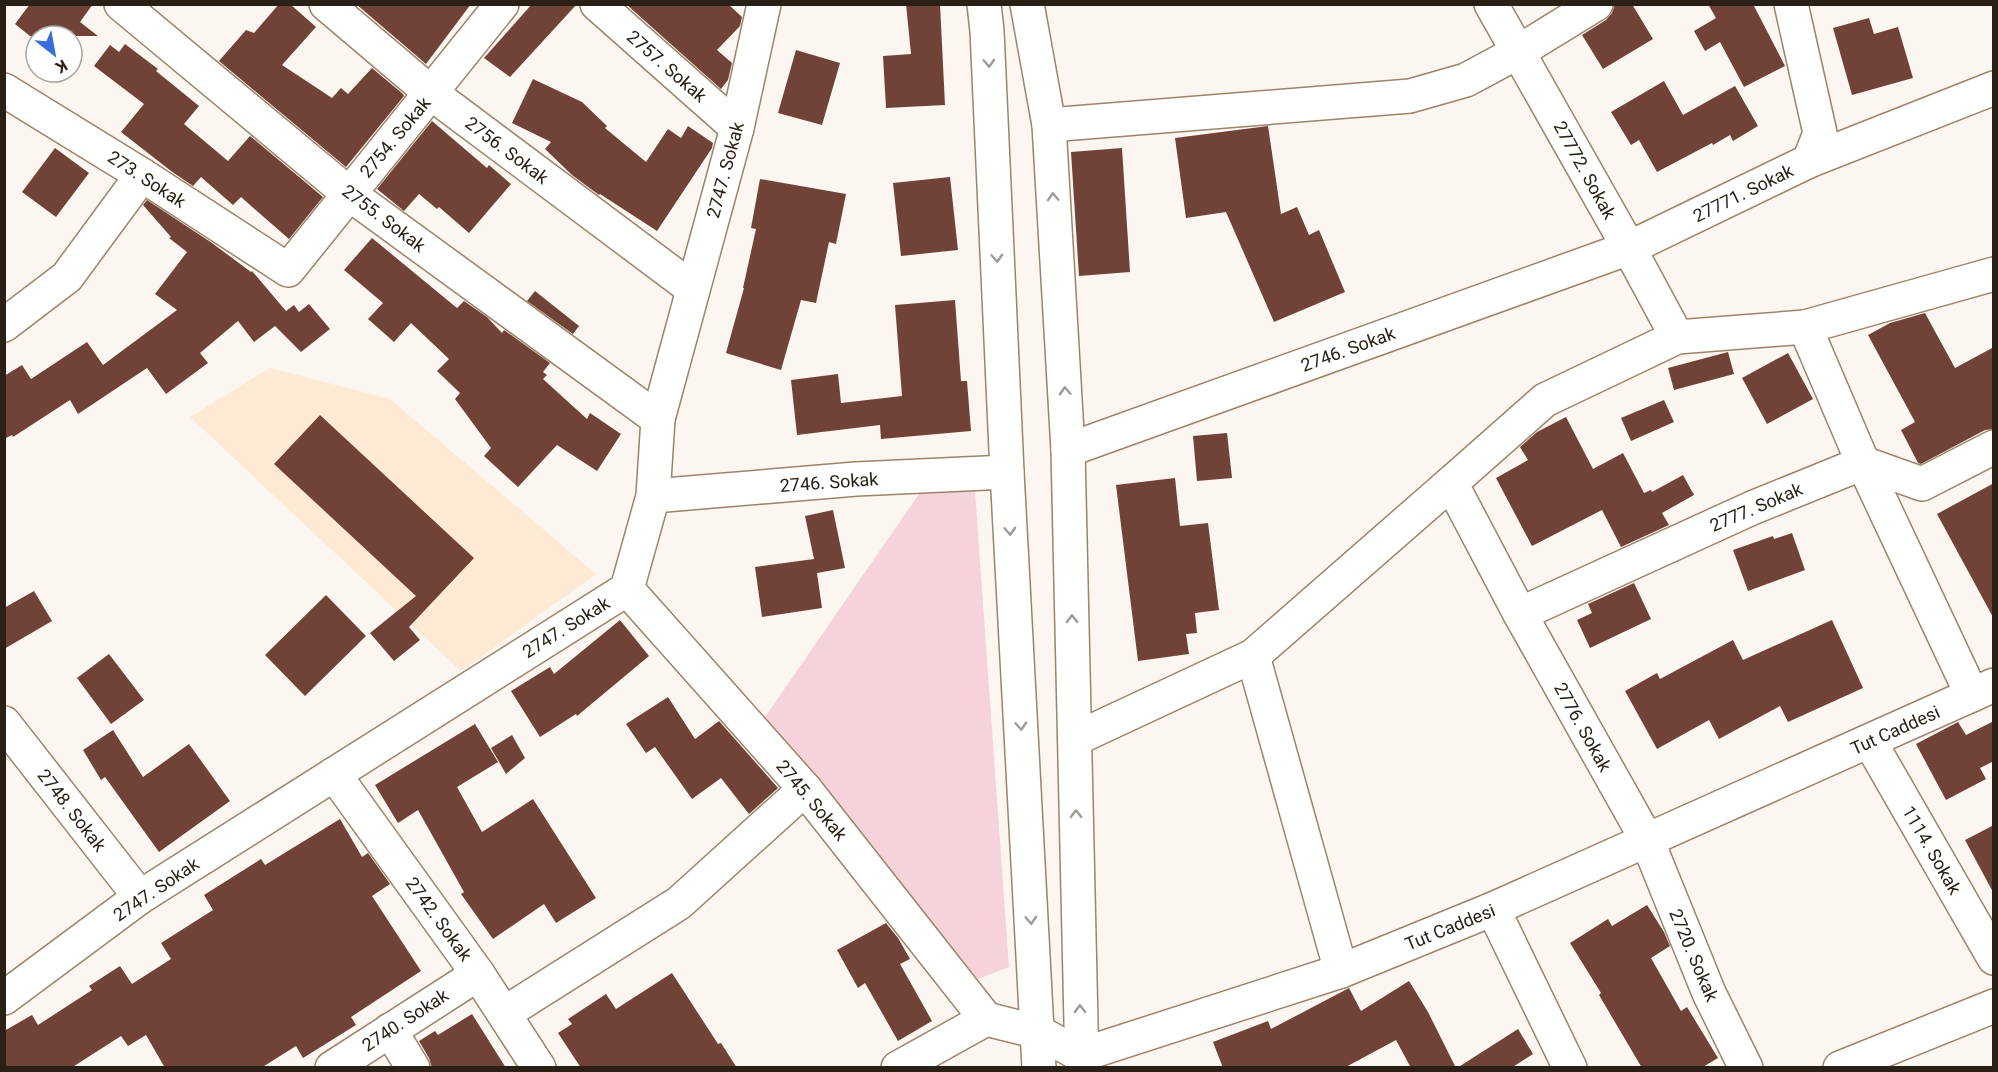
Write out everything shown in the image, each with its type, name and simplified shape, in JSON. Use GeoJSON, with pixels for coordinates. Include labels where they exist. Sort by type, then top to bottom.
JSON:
{"type":"FeatureCollection","features":[{"type":"Feature","properties":{"kind":"street","name":"2755. Sokak"},"geometry":{"type":"LineString","coordinates":[[121,4],[348,193],[658,419]]}},
{"type":"Feature","properties":{"kind":"street","name":"2756. Sokak"},"geometry":{"type":"LineString","coordinates":[[326,4],[431,93],[693,289]]}},
{"type":"Feature","properties":{"kind":"street","name":"2754. Sokak"},"geometry":{"type":"LineString","coordinates":[[288,270],[502,4]]}},
{"type":"Feature","properties":{"kind":"street","name":"2757. Sokak"},"geometry":{"type":"LineString","coordinates":[[597,4],[737,128]]}},
{"type":"Feature","properties":{"kind":"street","name":"2747. Sokak"},"geometry":{"type":"LineString","coordinates":[[4,999],[140,897],[627,589],[653,496],[658,419],[737,128],[764,4]]}},
{"type":"Feature","properties":{"kind":"street"},"geometry":{"type":"LineString","coordinates":[[984,4],[988,43],[1006,472],[1039,1068]]}},
{"type":"Feature","properties":{"kind":"street"},"geometry":{"type":"LineString","coordinates":[[1027,4],[1049,125],[1068,450],[1081,1061]]}},
{"type":"Feature","properties":{"kind":"street","name":"27772. Sokak"},"geometry":{"type":"LineString","coordinates":[[1491,4],[1677,337]]}},
{"type":"Feature","properties":{"kind":"street"},"geometry":{"type":"LineString","coordinates":[[1049,125],[1410,96],[1466,80],[1518,52],[1596,4]]}},
{"type":"Feature","properties":{"kind":"street","name":"27771. Sokak"},"geometry":{"type":"LineString","coordinates":[[1629,248],[1809,161],[1820,134],[1791,4]]}},
{"type":"Feature","properties":{"kind":"street"},"geometry":{"type":"LineString","coordinates":[[1809,161],[1994,88]]}},
{"type":"Feature","properties":{"kind":"street","name":"273. Sokak"},"geometry":{"type":"LineString","coordinates":[[4,90],[142,175],[288,270]]}},
{"type":"Feature","properties":{"kind":"street"},"geometry":{"type":"LineString","coordinates":[[4,325],[67,277],[142,175]]}},
{"type":"Feature","properties":{"kind":"street","name":"2746. Sokak"},"geometry":{"type":"LineString","coordinates":[[1068,450],[1629,248]]}},
{"type":"Feature","properties":{"kind":"street"},"geometry":{"type":"LineString","coordinates":[[1075,739],[1253,656],[1545,400],[1677,337],[1805,327],[1994,274]]}},
{"type":"Feature","properties":{"kind":"street"},"geometry":{"type":"LineString","coordinates":[[1805,327],[1863,463],[1983,690]]}},
{"type":"Feature","properties":{"kind":"street"},"geometry":{"type":"LineString","coordinates":[[1863,463],[1922,484],[1994,447]]}},
{"type":"Feature","properties":{"kind":"street","name":"2777. Sokak"},"geometry":{"type":"LineString","coordinates":[[1520,614],[1752,508],[1863,463]]}},
{"type":"Feature","properties":{"kind":"street","name":"2746. Sokak"},"geometry":{"type":"LineString","coordinates":[[653,496],[856,479],[1006,472]]}},
{"type":"Feature","properties":{"kind":"street","name":"2776. Sokak"},"geometry":{"type":"LineString","coordinates":[[1451,483],[1520,614],[1647,840]]}},
{"type":"Feature","properties":{"kind":"street","name":"2745. Sokak"},"geometry":{"type":"LineString","coordinates":[[627,589],[805,789],[986,1019]]}},
{"type":"Feature","properties":{"kind":"street"},"geometry":{"type":"LineString","coordinates":[[1253,656],[1341,971]]}},
{"type":"Feature","properties":{"kind":"street","name":"Tut Caddesi"},"geometry":{"type":"LineString","coordinates":[[1081,1061],[1341,971],[1493,909],[1983,690]]}},
{"type":"Feature","properties":{"kind":"street","name":"2748. Sokak"},"geometry":{"type":"LineString","coordinates":[[4,723],[140,897]]}},
{"type":"Feature","properties":{"kind":"street","name":"1114. Sokak"},"geometry":{"type":"LineString","coordinates":[[1870,742],[1994,958]]}},
{"type":"Feature","properties":{"kind":"street","name":"2742. Sokak"},"geometry":{"type":"LineString","coordinates":[[334,774],[478,974],[539,1068]]}},
{"type":"Feature","properties":{"kind":"street"},"geometry":{"type":"LineString","coordinates":[[505,1013],[679,903],[805,789]]}},
{"type":"Feature","properties":{"kind":"street","name":"2720. Sokak"},"geometry":{"type":"LineString","coordinates":[[1647,840],[1709,993],[1746,1068]]}},
{"type":"Feature","properties":{"kind":"street"},"geometry":{"type":"LineString","coordinates":[[1493,909],[1570,1068]]}},
{"type":"Feature","properties":{"kind":"street","name":"2740. Sokak"},"geometry":{"type":"LineString","coordinates":[[332,1068],[478,974]]}},
{"type":"Feature","properties":{"kind":"street"},"geometry":{"type":"LineString","coordinates":[[1840,1068],[1994,1006]]}},
{"type":"Feature","properties":{"kind":"street"},"geometry":{"type":"LineString","coordinates":[[898,1068],[986,1019],[1038,1032],[1081,1061]]}},
{"type":"Feature","properties":{"kind":"street"},"geometry":{"type":"LineString","coordinates":[[390,1030],[413,1068]]}},
{"type":"Feature","properties":{"kind":"shaded area"},"geometry":{"type":"Polygon","coordinates":[[[270,368],[390,399],[596,574],[461,671],[190,417],[270,368]]]}},
{"type":"Feature","properties":{"kind":"shaded area"},"geometry":{"type":"Polygon","coordinates":[[[975,491],[1009,967],[978,979],[765,717],[919,494],[975,491]]]}},
{"type":"Feature","properties":{"kind":"building"},"geometry":{"type":"Polygon","coordinates":[[[30,4],[93,4],[80,22],[83,24],[24,24],[24,31],[15,24],[30,4]]]}},
{"type":"Feature","properties":{"kind":"building"},"geometry":{"type":"Polygon","coordinates":[[[279,4],[290,4],[316,27],[282,65],[332,98],[341,88],[348,94],[372,68],[404,96],[346,167],[219,61],[246,30],[254,33],[279,4]]]}},
{"type":"Feature","properties":{"kind":"building"},"geometry":{"type":"Polygon","coordinates":[[[356,4],[471,4],[426,64],[356,4]]]}},
{"type":"Feature","properties":{"kind":"building"},"geometry":{"type":"Polygon","coordinates":[[[532,4],[577,4],[510,77],[484,58],[532,4]]]}},
{"type":"Feature","properties":{"kind":"building"},"geometry":{"type":"Polygon","coordinates":[[[626,4],[728,4],[742,17],[740,26],[717,50],[732,63],[728,80],[721,89],[626,4]]]}},
{"type":"Feature","properties":{"kind":"building"},"geometry":{"type":"Polygon","coordinates":[[[906,4],[940,4],[945,105],[886,108],[883,56],[911,54],[906,4]]]}},
{"type":"Feature","properties":{"kind":"building"},"geometry":{"type":"Polygon","coordinates":[[[1615,4],[1632,4],[1653,39],[1603,69],[1582,35],[1606,20],[1615,4]]]}},
{"type":"Feature","properties":{"kind":"building"},"geometry":{"type":"Polygon","coordinates":[[[1708,4],[1753,4],[1785,66],[1744,87],[1720,42],[1705,51],[1694,31],[1716,18],[1708,4]]]}},
{"type":"Feature","properties":{"kind":"building"},"geometry":{"type":"Polygon","coordinates":[[[1869,18],[1874,34],[1898,27],[1913,78],[1852,95],[1833,28],[1869,18]]]}},
{"type":"Feature","properties":{"kind":"building"},"geometry":{"type":"Polygon","coordinates":[[[84,25],[98,36],[84,36],[84,25]]]}},
{"type":"Feature","properties":{"kind":"building"},"geometry":{"type":"Polygon","coordinates":[[[125,44],[158,69],[156,71],[199,106],[184,124],[228,161],[250,136],[323,197],[289,239],[241,197],[233,205],[201,177],[193,186],[121,132],[144,104],[94,66],[110,45],[119,52],[125,44]]]}},
{"type":"Feature","properties":{"kind":"building"},"geometry":{"type":"Polygon","coordinates":[[[796,50],[840,63],[822,125],[778,113],[796,50]]]}},
{"type":"Feature","properties":{"kind":"building"},"geometry":{"type":"Polygon","coordinates":[[[533,79],[582,102],[607,126],[605,128],[646,162],[668,129],[681,138],[688,126],[713,143],[712,148],[657,231],[599,195],[572,175],[545,149],[551,142],[512,123],[533,79]]]}},
{"type":"Feature","properties":{"kind":"building"},"geometry":{"type":"Polygon","coordinates":[[[1664,81],[1683,115],[1735,86],[1758,126],[1733,141],[1730,135],[1713,145],[1712,143],[1657,172],[1639,140],[1631,145],[1611,112],[1664,81]]]}},
{"type":"Feature","properties":{"kind":"building"},"geometry":{"type":"Polygon","coordinates":[[[432,121],[487,168],[489,165],[511,184],[469,233],[439,207],[437,209],[419,194],[404,211],[377,189],[432,121]]]}},
{"type":"Feature","properties":{"kind":"building"},"geometry":{"type":"Polygon","coordinates":[[[1268,126],[1281,214],[1297,207],[1309,235],[1319,230],[1345,292],[1274,322],[1226,212],[1186,218],[1175,138],[1268,126]]]}},
{"type":"Feature","properties":{"kind":"building"},"geometry":{"type":"Polygon","coordinates":[[[55,148],[89,173],[56,217],[22,192],[55,148]]]}},
{"type":"Feature","properties":{"kind":"building"},"geometry":{"type":"Polygon","coordinates":[[[1122,148],[1130,272],[1079,276],[1071,152],[1122,148]]]}},
{"type":"Feature","properties":{"kind":"building"},"geometry":{"type":"Polygon","coordinates":[[[950,177],[958,250],[901,256],[893,183],[950,177]]]}},
{"type":"Feature","properties":{"kind":"building"},"geometry":{"type":"Polygon","coordinates":[[[760,179],[846,194],[836,244],[829,242],[816,303],[801,300],[781,370],[726,353],[744,288],[756,229],[751,228],[760,179]]]}},
{"type":"Feature","properties":{"kind":"building"},"geometry":{"type":"Polygon","coordinates":[[[147,200],[252,271],[286,311],[294,305],[299,312],[309,304],[330,329],[301,352],[275,326],[254,342],[238,321],[200,353],[208,363],[166,394],[147,368],[78,414],[70,400],[13,437],[12,435],[4,439],[4,376],[22,365],[31,379],[87,342],[103,365],[177,310],[155,294],[187,252],[169,238],[171,237],[143,205],[147,200]]]}},
{"type":"Feature","properties":{"kind":"building"},"geometry":{"type":"Polygon","coordinates":[[[372,238],[457,308],[464,301],[487,317],[502,333],[504,330],[550,363],[543,372],[547,375],[543,379],[587,419],[590,413],[621,434],[597,471],[557,445],[518,487],[484,456],[491,448],[455,399],[460,393],[437,371],[449,359],[411,323],[394,342],[368,319],[383,303],[344,270],[372,238]]]}},
{"type":"Feature","properties":{"kind":"building"},"geometry":{"type":"Polygon","coordinates":[[[535,291],[579,326],[573,334],[527,301],[535,291]]]}},
{"type":"Feature","properties":{"kind":"building"},"geometry":{"type":"Polygon","coordinates":[[[955,300],[961,381],[967,381],[971,431],[881,439],[880,425],[797,435],[791,380],[838,374],[841,403],[902,396],[895,305],[955,300]]]}},
{"type":"Feature","properties":{"kind":"building"},"geometry":{"type":"Polygon","coordinates":[[[1925,313],[1955,368],[1994,347],[1994,429],[1985,430],[1921,464],[1918,463],[1901,430],[1915,422],[1868,335],[1890,323],[1925,313]]]}},
{"type":"Feature","properties":{"kind":"building"},"geometry":{"type":"Polygon","coordinates":[[[1728,352],[1734,374],[1674,390],[1668,368],[1728,352]]]}},
{"type":"Feature","properties":{"kind":"building"},"geometry":{"type":"Polygon","coordinates":[[[1788,353],[1813,399],[1767,424],[1742,378],[1788,353]]]}},
{"type":"Feature","properties":{"kind":"building"},"geometry":{"type":"Polygon","coordinates":[[[1664,400],[1674,422],[1631,441],[1621,418],[1664,400]]]}},
{"type":"Feature","properties":{"kind":"building"},"geometry":{"type":"Polygon","coordinates":[[[320,415],[474,558],[409,627],[420,640],[394,661],[370,633],[416,596],[274,464],[320,415]]]}},
{"type":"Feature","properties":{"kind":"building"},"geometry":{"type":"Polygon","coordinates":[[[1566,417],[1593,469],[1623,453],[1644,493],[1651,490],[1652,492],[1683,475],[1694,495],[1662,513],[1669,525],[1621,547],[1602,510],[1532,546],[1496,478],[1528,460],[1520,447],[1537,432],[1566,417]]]}},
{"type":"Feature","properties":{"kind":"building"},"geometry":{"type":"Polygon","coordinates":[[[1227,433],[1232,478],[1197,481],[1193,436],[1227,433]]]}},
{"type":"Feature","properties":{"kind":"building"},"geometry":{"type":"Polygon","coordinates":[[[1175,478],[1180,526],[1208,523],[1219,610],[1195,613],[1197,633],[1186,634],[1189,654],[1138,661],[1116,485],[1175,478]]]}},
{"type":"Feature","properties":{"kind":"building"},"geometry":{"type":"Polygon","coordinates":[[[1994,483],[1994,619],[1937,514],[1994,483]]]}},
{"type":"Feature","properties":{"kind":"building"},"geometry":{"type":"Polygon","coordinates":[[[833,510],[845,568],[817,573],[822,608],[762,617],[755,567],[814,559],[805,516],[833,510]]]}},
{"type":"Feature","properties":{"kind":"building"},"geometry":{"type":"Polygon","coordinates":[[[1792,533],[1805,570],[1748,591],[1733,550],[1773,536],[1774,539],[1792,533]]]}},
{"type":"Feature","properties":{"kind":"building"},"geometry":{"type":"Polygon","coordinates":[[[1634,583],[1651,619],[1590,648],[1577,620],[1592,613],[1588,604],[1634,583]]]}},
{"type":"Feature","properties":{"kind":"building"},"geometry":{"type":"Polygon","coordinates":[[[34,591],[52,621],[4,649],[4,608],[34,591]]]}},
{"type":"Feature","properties":{"kind":"building"},"geometry":{"type":"Polygon","coordinates":[[[326,595],[366,636],[305,696],[265,655],[326,595]]]}},
{"type":"Feature","properties":{"kind":"building"},"geometry":{"type":"Polygon","coordinates":[[[620,620],[649,656],[577,716],[576,714],[540,737],[511,691],[550,667],[554,674],[620,620]]]}},
{"type":"Feature","properties":{"kind":"building"},"geometry":{"type":"Polygon","coordinates":[[[1832,620],[1863,688],[1788,722],[1780,706],[1719,739],[1709,720],[1657,749],[1625,691],[1657,673],[1660,679],[1733,640],[1743,660],[1832,620]]]}},
{"type":"Feature","properties":{"kind":"building"},"geometry":{"type":"Polygon","coordinates":[[[109,654],[144,700],[111,724],[77,678],[109,654]]]}},
{"type":"Feature","properties":{"kind":"building"},"geometry":{"type":"Polygon","coordinates":[[[668,697],[695,739],[719,721],[778,788],[749,814],[721,778],[692,799],[655,747],[646,753],[626,724],[668,697]]]}},
{"type":"Feature","properties":{"kind":"building"},"geometry":{"type":"Polygon","coordinates":[[[1994,721],[1994,761],[1980,768],[1986,779],[1946,800],[1916,744],[1958,722],[1966,735],[1994,721]]]}},
{"type":"Feature","properties":{"kind":"building"},"geometry":{"type":"Polygon","coordinates":[[[475,724],[498,762],[457,787],[482,832],[533,799],[596,898],[556,923],[544,904],[493,939],[461,894],[464,892],[418,810],[398,823],[375,785],[475,724]]]}},
{"type":"Feature","properties":{"kind":"building"},"geometry":{"type":"Polygon","coordinates":[[[113,730],[143,777],[189,744],[230,801],[159,852],[105,777],[101,780],[83,750],[113,730]]]}},
{"type":"Feature","properties":{"kind":"building"},"geometry":{"type":"Polygon","coordinates":[[[512,735],[525,758],[506,774],[491,748],[512,735]]]}},
{"type":"Feature","properties":{"kind":"building"},"geometry":{"type":"Polygon","coordinates":[[[340,819],[362,857],[368,853],[390,884],[372,896],[421,971],[351,1017],[356,1025],[303,1058],[296,1046],[261,1068],[165,1068],[146,1035],[128,1046],[121,1036],[71,1068],[4,1068],[4,1031],[32,1015],[38,1025],[92,990],[89,986],[120,966],[132,984],[171,959],[161,943],[213,910],[204,895],[261,859],[265,865],[340,819]]]}},
{"type":"Feature","properties":{"kind":"building"},"geometry":{"type":"Polygon","coordinates":[[[1994,825],[1994,894],[1965,840],[1994,825]]]}},
{"type":"Feature","properties":{"kind":"building"},"geometry":{"type":"Polygon","coordinates":[[[1647,905],[1670,946],[1651,958],[1681,1011],[1687,1007],[1718,1058],[1701,1068],[1642,1068],[1599,995],[1601,993],[1570,943],[1608,919],[1612,926],[1647,905]]]}},
{"type":"Feature","properties":{"kind":"building"},"geometry":{"type":"Polygon","coordinates":[[[886,923],[910,959],[900,964],[932,1021],[898,1041],[865,983],[858,988],[837,950],[886,923]]]}},
{"type":"Feature","properties":{"kind":"building"},"geometry":{"type":"Polygon","coordinates":[[[672,973],[718,1044],[721,1043],[737,1068],[581,1068],[558,1033],[572,1024],[568,1019],[606,994],[616,1009],[672,973]]]}},
{"type":"Feature","properties":{"kind":"building"},"geometry":{"type":"Polygon","coordinates":[[[1409,981],[1428,1012],[1456,1068],[1411,1068],[1396,1040],[1344,1068],[1223,1068],[1213,1042],[1268,1021],[1271,1029],[1349,988],[1361,1011],[1409,981]]]}},
{"type":"Feature","properties":{"kind":"building"},"geometry":{"type":"Polygon","coordinates":[[[472,1014],[506,1068],[432,1068],[419,1041],[435,1031],[438,1035],[472,1014]]]}},
{"type":"Feature","properties":{"kind":"building"},"geometry":{"type":"Polygon","coordinates":[[[1518,1029],[1533,1054],[1511,1068],[1457,1068],[1518,1029]]]}}]}
